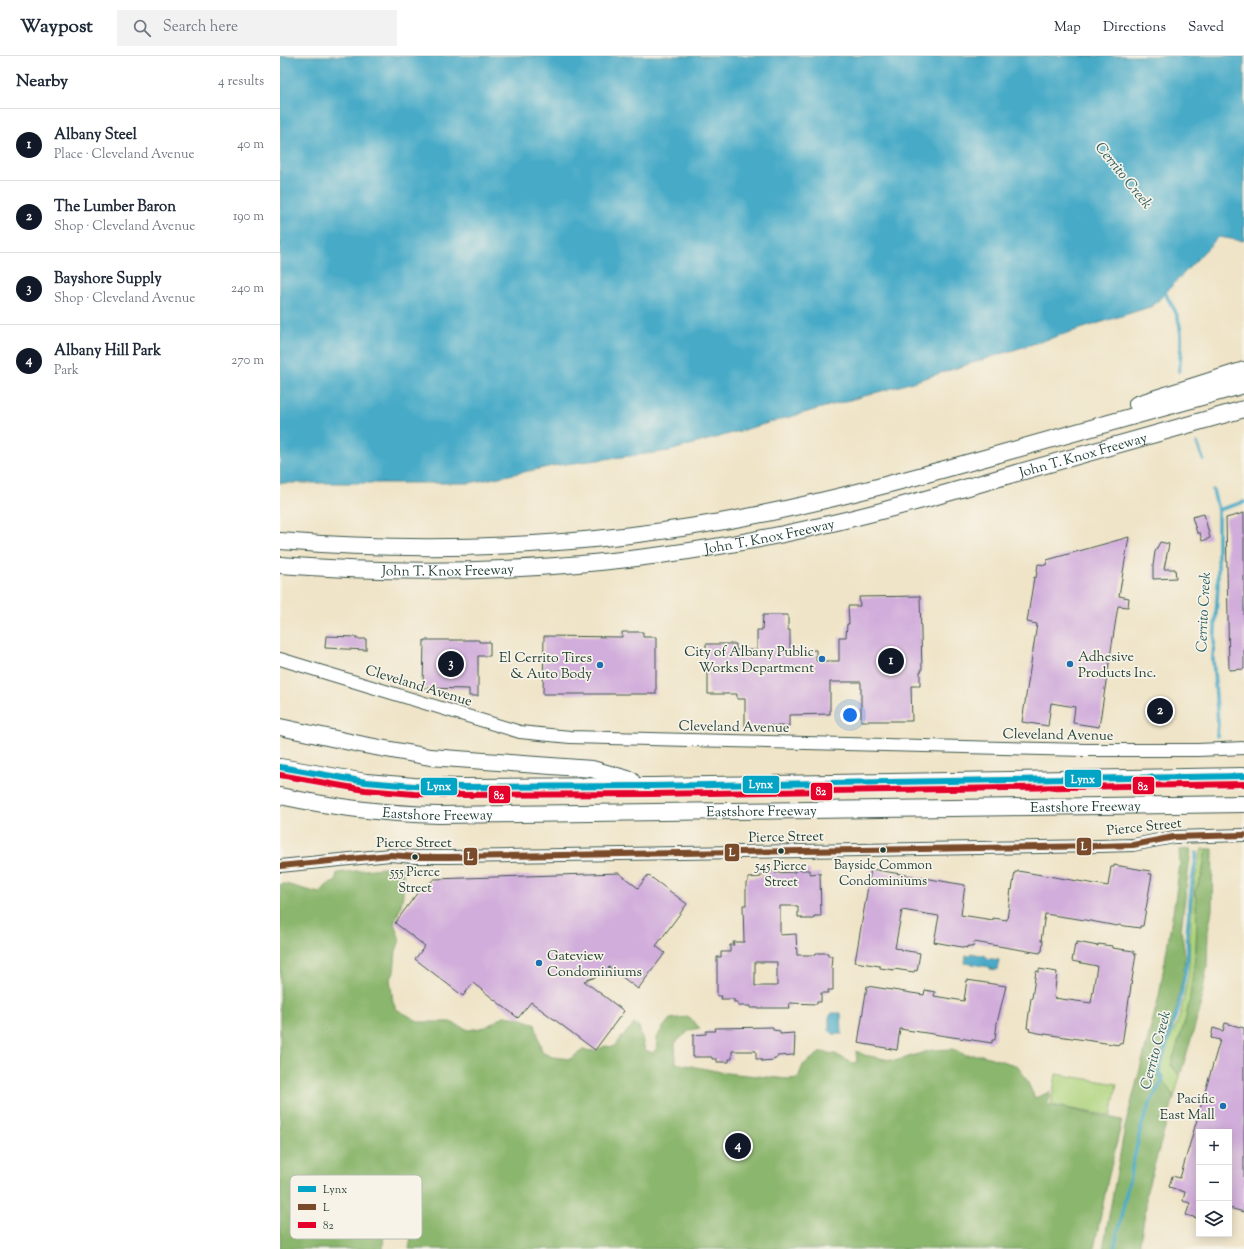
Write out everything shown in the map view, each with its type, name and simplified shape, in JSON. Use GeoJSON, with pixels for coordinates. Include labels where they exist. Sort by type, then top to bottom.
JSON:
{"type":"FeatureCollection","features":[{"type":"Feature","properties":{"kind":"highway"},"geometry":{"type":"LineString","coordinates":[[1082,430],[1096,417],[1244,370]]}},
{"type":"Feature","properties":{"kind":"highway","name":"John T. Knox Freeway"},"geometry":{"type":"LineString","coordinates":[[280,541],[379,546],[472,546],[574,540],[660,530],[752,516],[829,499],[941,470],[1244,385]]}},
{"type":"Feature","properties":{"kind":"highway","name":"John T. Knox Freeway"},"geometry":{"type":"LineString","coordinates":[[280,565],[385,570],[492,569],[588,563],[658,556],[818,527],[894,508],[1244,409]]}},
{"type":"Feature","properties":{"kind":"highway"},"geometry":{"type":"LineString","coordinates":[[280,727],[371,747],[430,757],[592,769],[652,786]]}},
{"type":"Feature","properties":{"kind":"highway","name":"Eastshore Freeway"},"geometry":{"type":"LineString","coordinates":[[280,767],[342,779],[414,786],[463,787],[652,786],[1244,776]]}},
{"type":"Feature","properties":{"kind":"highway","name":"Eastshore Freeway"},"geometry":{"type":"LineString","coordinates":[[280,796],[314,803],[363,810],[439,815],[1244,804]]}},
{"type":"Feature","properties":{"kind":"street","name":"Cleveland Avenue"},"geometry":{"type":"LineString","coordinates":[[280,660],[520,732],[570,737],[1085,750],[1198,750],[1244,748]]}},
{"type":"Feature","properties":{"kind":"street","name":"Pierce Street"},"geometry":{"type":"LineString","coordinates":[[280,866],[390,855],[431,858],[1099,846],[1133,845],[1174,837],[1244,835]]}},
{"type":"Feature","properties":{"kind":"green space"},"geometry":{"type":"Polygon","coordinates":[[[1191,849],[1181,930],[1185,954],[1184,971],[1176,1009],[1155,1073],[1163,1080],[1174,1097],[1146,1194],[1146,1206],[1139,1249],[1103,1249],[1125,1127],[1159,996],[1180,865],[1179,850],[1191,849]]]}},
{"type":"Feature","properties":{"kind":"green space"},"geometry":{"type":"Polygon","coordinates":[[[1202,849],[1206,849],[1202,876],[1195,891],[1197,919],[1196,949],[1190,998],[1186,1018],[1171,1065],[1180,1076],[1174,1097],[1163,1080],[1164,1077],[1160,1073],[1165,1052],[1179,1018],[1188,976],[1192,901],[1202,849]]]}},
{"type":"Feature","properties":{"kind":"green space"},"geometry":{"type":"Polygon","coordinates":[[[1206,849],[1213,849],[1212,910],[1208,931],[1207,967],[1199,1012],[1180,1076],[1171,1065],[1186,1018],[1190,998],[1196,949],[1197,919],[1195,891],[1202,876],[1206,849]]]}},
{"type":"Feature","properties":{"kind":"green space"},"geometry":{"type":"Polygon","coordinates":[[[402,867],[404,889],[402,903],[394,923],[400,940],[396,951],[394,972],[390,979],[393,1002],[396,1009],[420,1022],[450,1022],[469,1030],[486,1027],[504,1016],[520,1018],[535,1024],[542,1052],[552,1057],[570,1059],[583,1050],[595,1051],[605,1046],[613,1047],[634,1024],[639,1027],[645,1050],[653,1053],[657,1048],[656,1044],[658,1036],[670,1019],[688,1017],[700,1028],[690,1030],[675,1043],[676,1063],[726,1073],[788,1079],[798,1078],[803,1065],[821,1052],[835,1054],[852,1063],[857,1062],[856,1051],[864,1055],[895,1061],[932,1050],[953,1049],[965,1055],[982,1055],[1018,1066],[1035,1098],[1050,1092],[1048,1105],[1122,1120],[1094,1249],[409,1249],[411,1239],[422,1239],[422,1175],[290,1175],[290,1239],[384,1239],[383,1249],[280,1249],[280,884],[319,893],[327,885],[335,882],[337,873],[402,867]]]}},
{"type":"Feature","properties":{"kind":"green space"},"geometry":{"type":"Polygon","coordinates":[[[1056,1074],[1117,1084],[1111,1116],[1051,1105],[1056,1074]]]}},
{"type":"Feature","properties":{"kind":"water"},"geometry":{"type":"Polygon","coordinates":[[[280,56],[1244,56],[1244,241],[1218,237],[1153,306],[903,385],[669,451],[558,465],[470,483],[280,483],[280,56]]]}},
{"type":"Feature","properties":{"kind":"water"},"geometry":{"type":"Polygon","coordinates":[[[971,953],[986,956],[986,958],[999,960],[997,970],[990,969],[990,967],[965,963],[966,955],[970,956],[971,953]]]}},
{"type":"Feature","properties":{"kind":"water"},"geometry":{"type":"Polygon","coordinates":[[[832,1013],[841,1013],[842,1034],[833,1034],[829,1030],[829,1017],[832,1013]]]}},
{"type":"Feature","properties":{"kind":"building"},"geometry":{"type":"Polygon","coordinates":[[[1244,513],[1244,669],[1229,670],[1226,518],[1244,513]]]}},
{"type":"Feature","properties":{"kind":"building"},"geometry":{"type":"Polygon","coordinates":[[[1204,514],[1210,538],[1202,541],[1200,533],[1197,533],[1192,517],[1204,514]]]}},
{"type":"Feature","properties":{"kind":"building","name":"Adhesive Products Inc."},"geometry":{"type":"Polygon","coordinates":[[[1129,537],[1119,596],[1129,598],[1128,607],[1118,606],[1099,727],[1073,723],[1075,707],[1051,703],[1048,726],[1022,722],[1037,624],[1027,622],[1034,577],[1036,578],[1038,564],[1046,565],[1047,560],[1129,537]]]}},
{"type":"Feature","properties":{"kind":"building"},"geometry":{"type":"Polygon","coordinates":[[[1160,542],[1169,544],[1164,569],[1175,569],[1176,578],[1153,579],[1155,552],[1160,542]]]}},
{"type":"Feature","properties":{"kind":"building"},"geometry":{"type":"Polygon","coordinates":[[[920,596],[922,671],[920,671],[920,686],[911,686],[912,721],[861,721],[861,682],[830,682],[830,714],[789,715],[789,726],[745,726],[745,699],[737,699],[737,694],[708,694],[706,644],[736,644],[736,650],[757,650],[757,630],[762,630],[763,615],[788,615],[790,651],[816,650],[816,661],[839,661],[839,637],[846,637],[847,624],[849,624],[848,606],[860,606],[859,597],[920,596]]]}},
{"type":"Feature","properties":{"kind":"building","name":"El Cerrito Tires & Auto Body"},"geometry":{"type":"Polygon","coordinates":[[[622,632],[643,632],[643,637],[656,637],[656,694],[543,694],[544,636],[622,637],[622,632]]]}},
{"type":"Feature","properties":{"kind":"building"},"geometry":{"type":"Polygon","coordinates":[[[326,636],[356,637],[356,639],[366,639],[366,650],[325,648],[326,636]]]}},
{"type":"Feature","properties":{"kind":"building"},"geometry":{"type":"Polygon","coordinates":[[[424,640],[479,640],[479,642],[490,642],[490,656],[478,656],[478,696],[469,696],[469,689],[423,688],[424,640]]]}},
{"type":"Feature","properties":{"kind":"building"},"geometry":{"type":"Polygon","coordinates":[[[1114,865],[1150,871],[1149,874],[1152,874],[1143,926],[1140,926],[1140,928],[1117,926],[1045,914],[1041,941],[1043,941],[1042,951],[1040,953],[974,942],[973,947],[967,946],[967,948],[934,942],[939,916],[902,910],[895,948],[920,953],[917,971],[915,970],[914,972],[880,968],[880,966],[855,962],[871,869],[965,885],[961,915],[993,920],[993,918],[1007,920],[1015,872],[1018,871],[1108,886],[1111,867],[1114,867],[1114,865]]]}},
{"type":"Feature","properties":{"kind":"building"},"geometry":{"type":"Polygon","coordinates":[[[795,870],[810,870],[810,874],[820,873],[821,916],[814,916],[814,919],[802,919],[802,917],[798,917],[798,906],[780,906],[780,935],[796,934],[797,955],[816,955],[816,953],[828,953],[828,956],[832,956],[831,968],[833,968],[833,990],[828,990],[828,993],[821,993],[821,1002],[817,1002],[817,1004],[789,1003],[790,1008],[750,1008],[750,1006],[738,1006],[738,1002],[734,1002],[734,999],[721,999],[722,996],[717,996],[717,957],[721,957],[721,952],[730,952],[730,945],[734,945],[733,942],[744,942],[743,905],[746,905],[746,883],[748,882],[748,878],[761,877],[761,875],[764,875],[764,871],[775,871],[775,873],[795,872],[795,870]],[[755,962],[755,986],[777,986],[777,962],[755,962]]]}},
{"type":"Feature","properties":{"kind":"building","name":"Gateview Condominiums"},"geometry":{"type":"Polygon","coordinates":[[[619,873],[638,888],[648,875],[687,904],[656,946],[665,953],[638,989],[609,967],[602,975],[584,981],[624,1011],[595,1050],[531,1002],[518,1018],[473,983],[463,996],[415,959],[425,946],[395,923],[421,888],[423,889],[434,879],[619,873]]]}},
{"type":"Feature","properties":{"kind":"building"},"geometry":{"type":"Polygon","coordinates":[[[1077,942],[1098,946],[1098,944],[1112,946],[1112,948],[1134,951],[1134,954],[1136,954],[1122,1044],[1119,1043],[1119,1045],[1038,1033],[1029,1031],[1030,1029],[1027,1028],[1036,971],[1039,972],[1039,969],[1057,972],[1054,998],[1091,1003],[1097,966],[1072,961],[1075,944],[1077,945],[1077,942]]]}},
{"type":"Feature","properties":{"kind":"building"},"geometry":{"type":"Polygon","coordinates":[[[967,980],[1006,986],[997,1023],[995,1040],[992,1040],[992,1043],[900,1029],[897,1050],[858,1043],[867,986],[924,995],[925,990],[935,992],[934,996],[964,1001],[967,980]]]}},
{"type":"Feature","properties":{"kind":"building","name":"Pacific East Mall"},"geometry":{"type":"Polygon","coordinates":[[[1225,1023],[1244,1028],[1244,1212],[1232,1209],[1232,1129],[1196,1129],[1196,1218],[1186,1215],[1190,1203],[1183,1201],[1185,1192],[1169,1187],[1172,1176],[1180,1178],[1220,1040],[1211,1038],[1213,1028],[1223,1031],[1225,1023]]]}},
{"type":"Feature","properties":{"kind":"building"},"geometry":{"type":"Polygon","coordinates":[[[773,1027],[773,1030],[780,1031],[780,1034],[794,1033],[794,1055],[777,1056],[774,1060],[761,1061],[761,1059],[756,1059],[756,1051],[732,1051],[732,1059],[729,1059],[729,1062],[717,1062],[717,1059],[712,1059],[712,1057],[693,1057],[693,1035],[706,1034],[706,1031],[716,1031],[715,1028],[773,1027]]]}},
{"type":"Feature","properties":{"kind":"waterway","name":"Cerrito Creek"},"geometry":{"type":"LineString","coordinates":[[1165,290],[1179,320],[1181,334],[1179,371]]}},
{"type":"Feature","properties":{"kind":"waterway","name":"Cerrito Creek"},"geometry":{"type":"LineString","coordinates":[[1197,443],[1203,459]]}},
{"type":"Feature","properties":{"kind":"waterway","name":"Cerrito Creek"},"geometry":{"type":"LineString","coordinates":[[1213,490],[1218,510],[1218,585],[1213,659],[1218,723],[1217,736]]}},
{"type":"Feature","properties":{"kind":"waterway"},"geometry":{"type":"LineString","coordinates":[[1218,510],[1244,502]]}},
{"type":"Feature","properties":{"kind":"waterway","name":"Cerrito Creek"},"geometry":{"type":"LineString","coordinates":[[1114,1249],[1141,1127],[1150,1103],[1163,1079],[1158,1073],[1179,1006],[1188,955],[1187,933],[1192,882],[1197,853]]}},
{"type":"Feature","properties":{"kind":"transit line","name":"Lynx"},"geometry":{"type":"LineString","coordinates":[[280,767],[366,782],[414,786],[463,787],[652,786],[1244,776]]}},
{"type":"Feature","properties":{"kind":"transit line","name":"82"},"geometry":{"type":"LineString","coordinates":[[280,775],[365,790],[414,794],[463,795],[652,794],[1244,784]]}},
{"type":"Feature","properties":{"kind":"transit line","name":"L"},"geometry":{"type":"LineString","coordinates":[[280,866],[390,855],[449,857],[1099,846],[1133,845],[1174,837],[1244,835]]}},
{"type":"Feature","properties":{"kind":"place","name":"City of Albany Public Works Department"},"geometry":{"type":"Point","coordinates":[822,659]}},
{"type":"Feature","properties":{"kind":"place","name":"Albany Steel"},"geometry":{"type":"Point","coordinates":[891,661]}},
{"type":"Feature","properties":{"kind":"place","name":"Bayshore Supply"},"geometry":{"type":"Point","coordinates":[451,664]}},
{"type":"Feature","properties":{"kind":"place","name":"Adhesive Products Inc."},"geometry":{"type":"Point","coordinates":[1070,664]}},
{"type":"Feature","properties":{"kind":"place","name":"El Cerrito Tires & Auto Body"},"geometry":{"type":"Point","coordinates":[600,665]}},
{"type":"Feature","properties":{"kind":"place","name":"The Lumber Baron"},"geometry":{"type":"Point","coordinates":[1160,711]}},
{"type":"Feature","properties":{"kind":"place","name":"Bayside Common Condominiums"},"geometry":{"type":"Point","coordinates":[883,850]}},
{"type":"Feature","properties":{"kind":"place","name":"545 Pierce Street"},"geometry":{"type":"Point","coordinates":[781,851]}},
{"type":"Feature","properties":{"kind":"place","name":"555 Pierce Street"},"geometry":{"type":"Point","coordinates":[415,857]}},
{"type":"Feature","properties":{"kind":"place","name":"Gateview Condominiums"},"geometry":{"type":"Point","coordinates":[539,963]}},
{"type":"Feature","properties":{"kind":"place","name":"Pacific East Mall"},"geometry":{"type":"Point","coordinates":[1223,1106]}},
{"type":"Feature","properties":{"kind":"place","name":"Albany Hill Park"},"geometry":{"type":"Point","coordinates":[738,1146]}}]}
